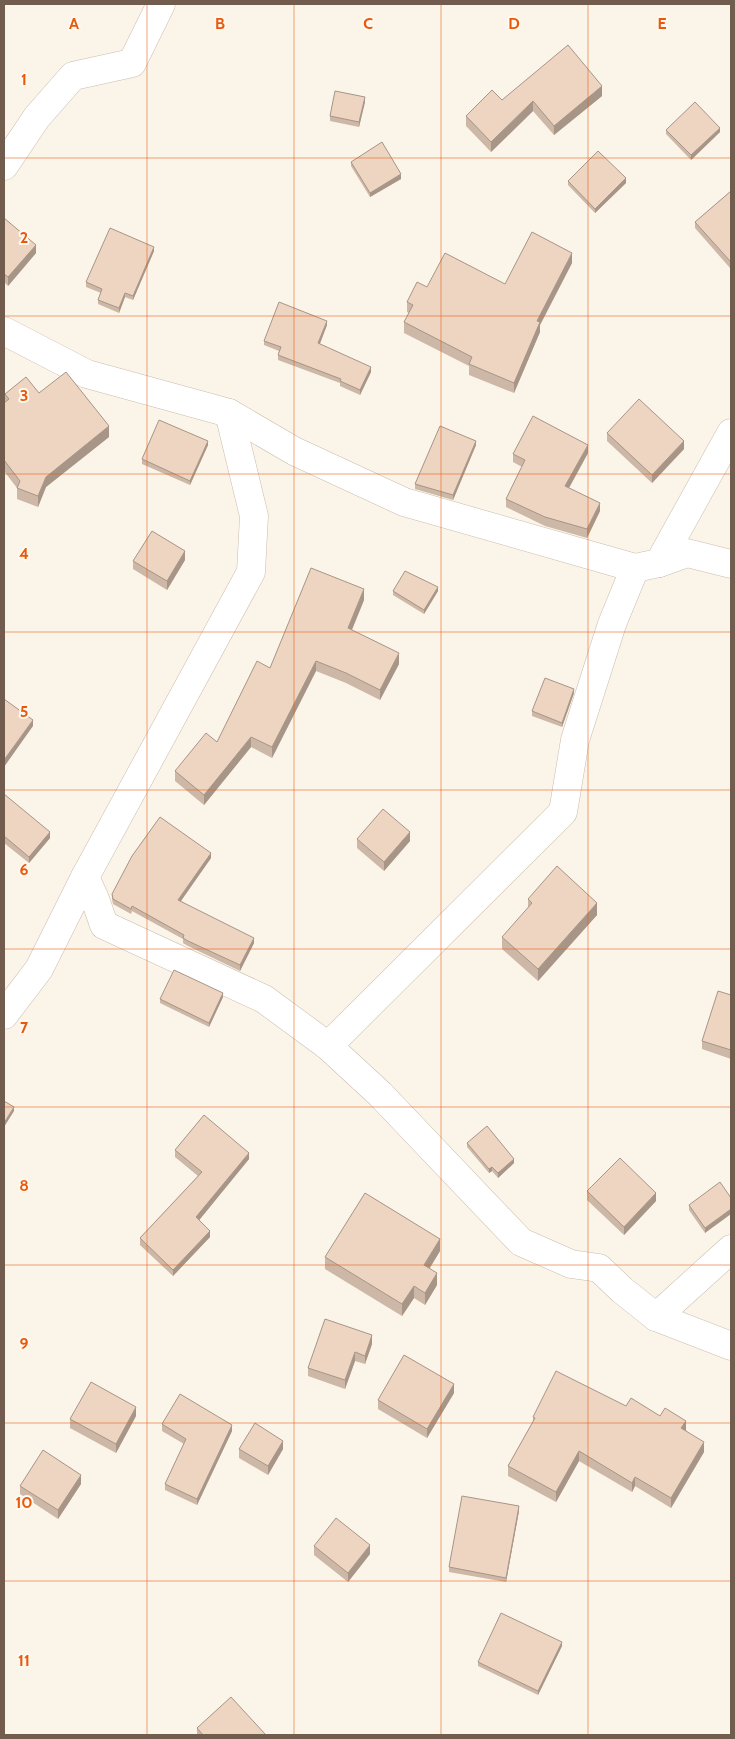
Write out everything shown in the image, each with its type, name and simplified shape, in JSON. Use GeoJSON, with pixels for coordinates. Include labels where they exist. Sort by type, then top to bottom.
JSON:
{"type":"FeatureCollection","features":[{"type":"Feature","properties":{"kind":"street"},"geometry":{"type":"LineString","coordinates":[[4,166],[37,118],[73,76],[132,63],[161,4]]}},
{"type":"Feature","properties":{"kind":"street"},"geometry":{"type":"LineString","coordinates":[[4,331],[87,374],[229,413],[294,451],[404,502],[647,565],[687,553],[731,564]]}},
{"type":"Feature","properties":{"kind":"street"},"geometry":{"type":"LineString","coordinates":[[4,1015],[39,969],[85,877],[251,572],[254,516],[229,413]]}},
{"type":"Feature","properties":{"kind":"street"},"geometry":{"type":"LineString","coordinates":[[328,1046],[562,812],[575,740],[612,624],[731,433]]}},
{"type":"Feature","properties":{"kind":"street"},"geometry":{"type":"LineString","coordinates":[[85,877],[104,925],[264,999],[328,1046],[380,1094],[521,1242],[570,1264],[599,1268],[622,1290],[656,1316],[731,1346]]}},
{"type":"Feature","properties":{"kind":"street"},"geometry":{"type":"LineString","coordinates":[[656,1316],[731,1249]]}},
{"type":"Feature","properties":{"kind":"building"},"geometry":{"type":"Polygon","coordinates":[[[568,45],[602,86],[554,126],[533,101],[491,142],[466,116],[492,90],[502,100],[568,45]]]}},
{"type":"Feature","properties":{"kind":"building"},"geometry":{"type":"Polygon","coordinates":[[[335,91],[365,97],[359,122],[330,116],[335,91]]]}},
{"type":"Feature","properties":{"kind":"building"},"geometry":{"type":"Polygon","coordinates":[[[695,102],[720,128],[691,155],[666,130],[695,102]]]}},
{"type":"Feature","properties":{"kind":"building"},"geometry":{"type":"Polygon","coordinates":[[[382,142],[401,174],[370,193],[351,162],[382,142]]]}},
{"type":"Feature","properties":{"kind":"building"},"geometry":{"type":"Polygon","coordinates":[[[598,151],[626,178],[595,209],[568,181],[598,151]]]}},
{"type":"Feature","properties":{"kind":"building"},"geometry":{"type":"Polygon","coordinates":[[[731,191],[731,260],[730,261],[695,222],[731,191]]]}},
{"type":"Feature","properties":{"kind":"building"},"geometry":{"type":"Polygon","coordinates":[[[4,218],[36,245],[8,277],[4,274],[4,218]]]}},
{"type":"Feature","properties":{"kind":"building"},"geometry":{"type":"Polygon","coordinates":[[[110,228],[154,247],[133,296],[125,293],[119,308],[98,300],[102,289],[86,282],[110,228]]]}},
{"type":"Feature","properties":{"kind":"building"},"geometry":{"type":"Polygon","coordinates":[[[532,232],[572,253],[537,321],[540,322],[514,383],[469,364],[472,357],[404,322],[413,305],[407,302],[417,282],[427,287],[445,253],[505,284],[532,232]]]}},
{"type":"Feature","properties":{"kind":"building"},"geometry":{"type":"Polygon","coordinates":[[[279,302],[327,321],[318,343],[371,367],[360,390],[340,381],[341,379],[278,355],[281,347],[264,341],[279,302]]]}},
{"type":"Feature","properties":{"kind":"building"},"geometry":{"type":"Polygon","coordinates":[[[66,372],[109,426],[46,477],[38,496],[17,488],[20,481],[4,460],[4,403],[9,399],[5,394],[26,377],[39,393],[66,372]]]}},
{"type":"Feature","properties":{"kind":"building"},"geometry":{"type":"Polygon","coordinates":[[[639,399],[684,441],[652,475],[607,433],[639,399]]]}},
{"type":"Feature","properties":{"kind":"building"},"geometry":{"type":"Polygon","coordinates":[[[533,416],[588,445],[565,486],[600,503],[587,529],[545,517],[506,499],[525,460],[513,454],[533,416]]]}},
{"type":"Feature","properties":{"kind":"building"},"geometry":{"type":"Polygon","coordinates":[[[159,420],[208,441],[190,481],[142,459],[159,420]]]}},
{"type":"Feature","properties":{"kind":"building"},"geometry":{"type":"Polygon","coordinates":[[[440,426],[476,441],[453,495],[415,484],[440,426]]]}},
{"type":"Feature","properties":{"kind":"building"},"geometry":{"type":"Polygon","coordinates":[[[152,531],[185,551],[167,581],[133,561],[152,531]]]}},
{"type":"Feature","properties":{"kind":"building"},"geometry":{"type":"Polygon","coordinates":[[[311,568],[364,589],[348,628],[399,653],[380,690],[316,661],[272,747],[251,737],[204,795],[175,771],[206,733],[217,742],[257,661],[270,668],[311,568]]]}},
{"type":"Feature","properties":{"kind":"building"},"geometry":{"type":"Polygon","coordinates":[[[405,571],[438,587],[424,610],[393,591],[405,571]]]}},
{"type":"Feature","properties":{"kind":"building"},"geometry":{"type":"Polygon","coordinates":[[[545,678],[574,689],[562,723],[532,711],[545,678]]]}},
{"type":"Feature","properties":{"kind":"building"},"geometry":{"type":"Polygon","coordinates":[[[4,699],[33,720],[4,760],[4,699]]]}},
{"type":"Feature","properties":{"kind":"building"},"geometry":{"type":"Polygon","coordinates":[[[4,794],[50,832],[29,857],[4,836],[4,794]]]}},
{"type":"Feature","properties":{"kind":"building"},"geometry":{"type":"Polygon","coordinates":[[[383,809],[410,832],[384,862],[357,839],[383,809]]]}},
{"type":"Feature","properties":{"kind":"building"},"geometry":{"type":"Polygon","coordinates":[[[160,817],[211,853],[178,900],[254,938],[240,965],[188,941],[183,938],[184,935],[132,906],[131,909],[113,899],[112,894],[132,856],[160,817]]]}},
{"type":"Feature","properties":{"kind":"building"},"geometry":{"type":"Polygon","coordinates":[[[557,866],[597,903],[538,969],[502,937],[532,903],[528,899],[557,866]]]}},
{"type":"Feature","properties":{"kind":"building"},"geometry":{"type":"Polygon","coordinates":[[[174,970],[223,993],[209,1023],[160,999],[174,970]]]}},
{"type":"Feature","properties":{"kind":"building"},"geometry":{"type":"Polygon","coordinates":[[[718,991],[731,995],[731,1050],[702,1041],[718,991]]]}},
{"type":"Feature","properties":{"kind":"building"},"geometry":{"type":"Polygon","coordinates":[[[4,1101],[14,1107],[4,1123],[4,1101]]]}},
{"type":"Feature","properties":{"kind":"building"},"geometry":{"type":"Polygon","coordinates":[[[204,1115],[249,1153],[196,1217],[210,1231],[173,1270],[140,1238],[202,1172],[175,1150],[204,1115]]]}},
{"type":"Feature","properties":{"kind":"building"},"geometry":{"type":"Polygon","coordinates":[[[487,1126],[514,1159],[498,1173],[492,1167],[489,1169],[467,1143],[487,1126]]]}},
{"type":"Feature","properties":{"kind":"building"},"geometry":{"type":"Polygon","coordinates":[[[620,1158],[656,1193],[624,1227],[587,1191],[620,1158]]]}},
{"type":"Feature","properties":{"kind":"building"},"geometry":{"type":"Polygon","coordinates":[[[720,1182],[731,1198],[731,1209],[705,1228],[689,1205],[720,1182]]]}},
{"type":"Feature","properties":{"kind":"building"},"geometry":{"type":"Polygon","coordinates":[[[365,1193],[440,1239],[424,1265],[437,1273],[425,1293],[414,1286],[402,1304],[325,1257],[365,1193]]]}},
{"type":"Feature","properties":{"kind":"building"},"geometry":{"type":"Polygon","coordinates":[[[325,1319],[372,1335],[365,1356],[355,1352],[345,1380],[308,1368],[325,1319]]]}},
{"type":"Feature","properties":{"kind":"building"},"geometry":{"type":"Polygon","coordinates":[[[404,1355],[454,1384],[427,1429],[378,1400],[404,1355]]]}},
{"type":"Feature","properties":{"kind":"building"},"geometry":{"type":"Polygon","coordinates":[[[556,1371],[626,1406],[631,1398],[660,1416],[665,1408],[686,1421],[681,1428],[704,1442],[671,1498],[635,1477],[632,1483],[579,1451],[556,1492],[508,1466],[535,1418],[533,1417],[556,1371]]]}},
{"type":"Feature","properties":{"kind":"building"},"geometry":{"type":"Polygon","coordinates":[[[91,1382],[136,1407],[116,1444],[70,1419],[91,1382]]]}},
{"type":"Feature","properties":{"kind":"building"},"geometry":{"type":"Polygon","coordinates":[[[180,1394],[232,1425],[197,1499],[165,1484],[186,1439],[162,1424],[180,1394]]]}},
{"type":"Feature","properties":{"kind":"building"},"geometry":{"type":"Polygon","coordinates":[[[255,1423],[283,1441],[268,1466],[239,1449],[255,1423]]]}},
{"type":"Feature","properties":{"kind":"building"},"geometry":{"type":"Polygon","coordinates":[[[43,1450],[81,1475],[58,1510],[20,1486],[43,1450]]]}},
{"type":"Feature","properties":{"kind":"building"},"geometry":{"type":"Polygon","coordinates":[[[462,1496],[519,1506],[506,1578],[449,1567],[462,1496]]]}},
{"type":"Feature","properties":{"kind":"building"},"geometry":{"type":"Polygon","coordinates":[[[336,1518],[370,1545],[348,1573],[314,1546],[336,1518]]]}},
{"type":"Feature","properties":{"kind":"building"},"geometry":{"type":"Polygon","coordinates":[[[501,1613],[562,1642],[538,1691],[478,1662],[501,1613]]]}},
{"type":"Feature","properties":{"kind":"building"},"geometry":{"type":"Polygon","coordinates":[[[231,1697],[266,1735],[203,1735],[197,1728],[231,1697]]]}}]}
